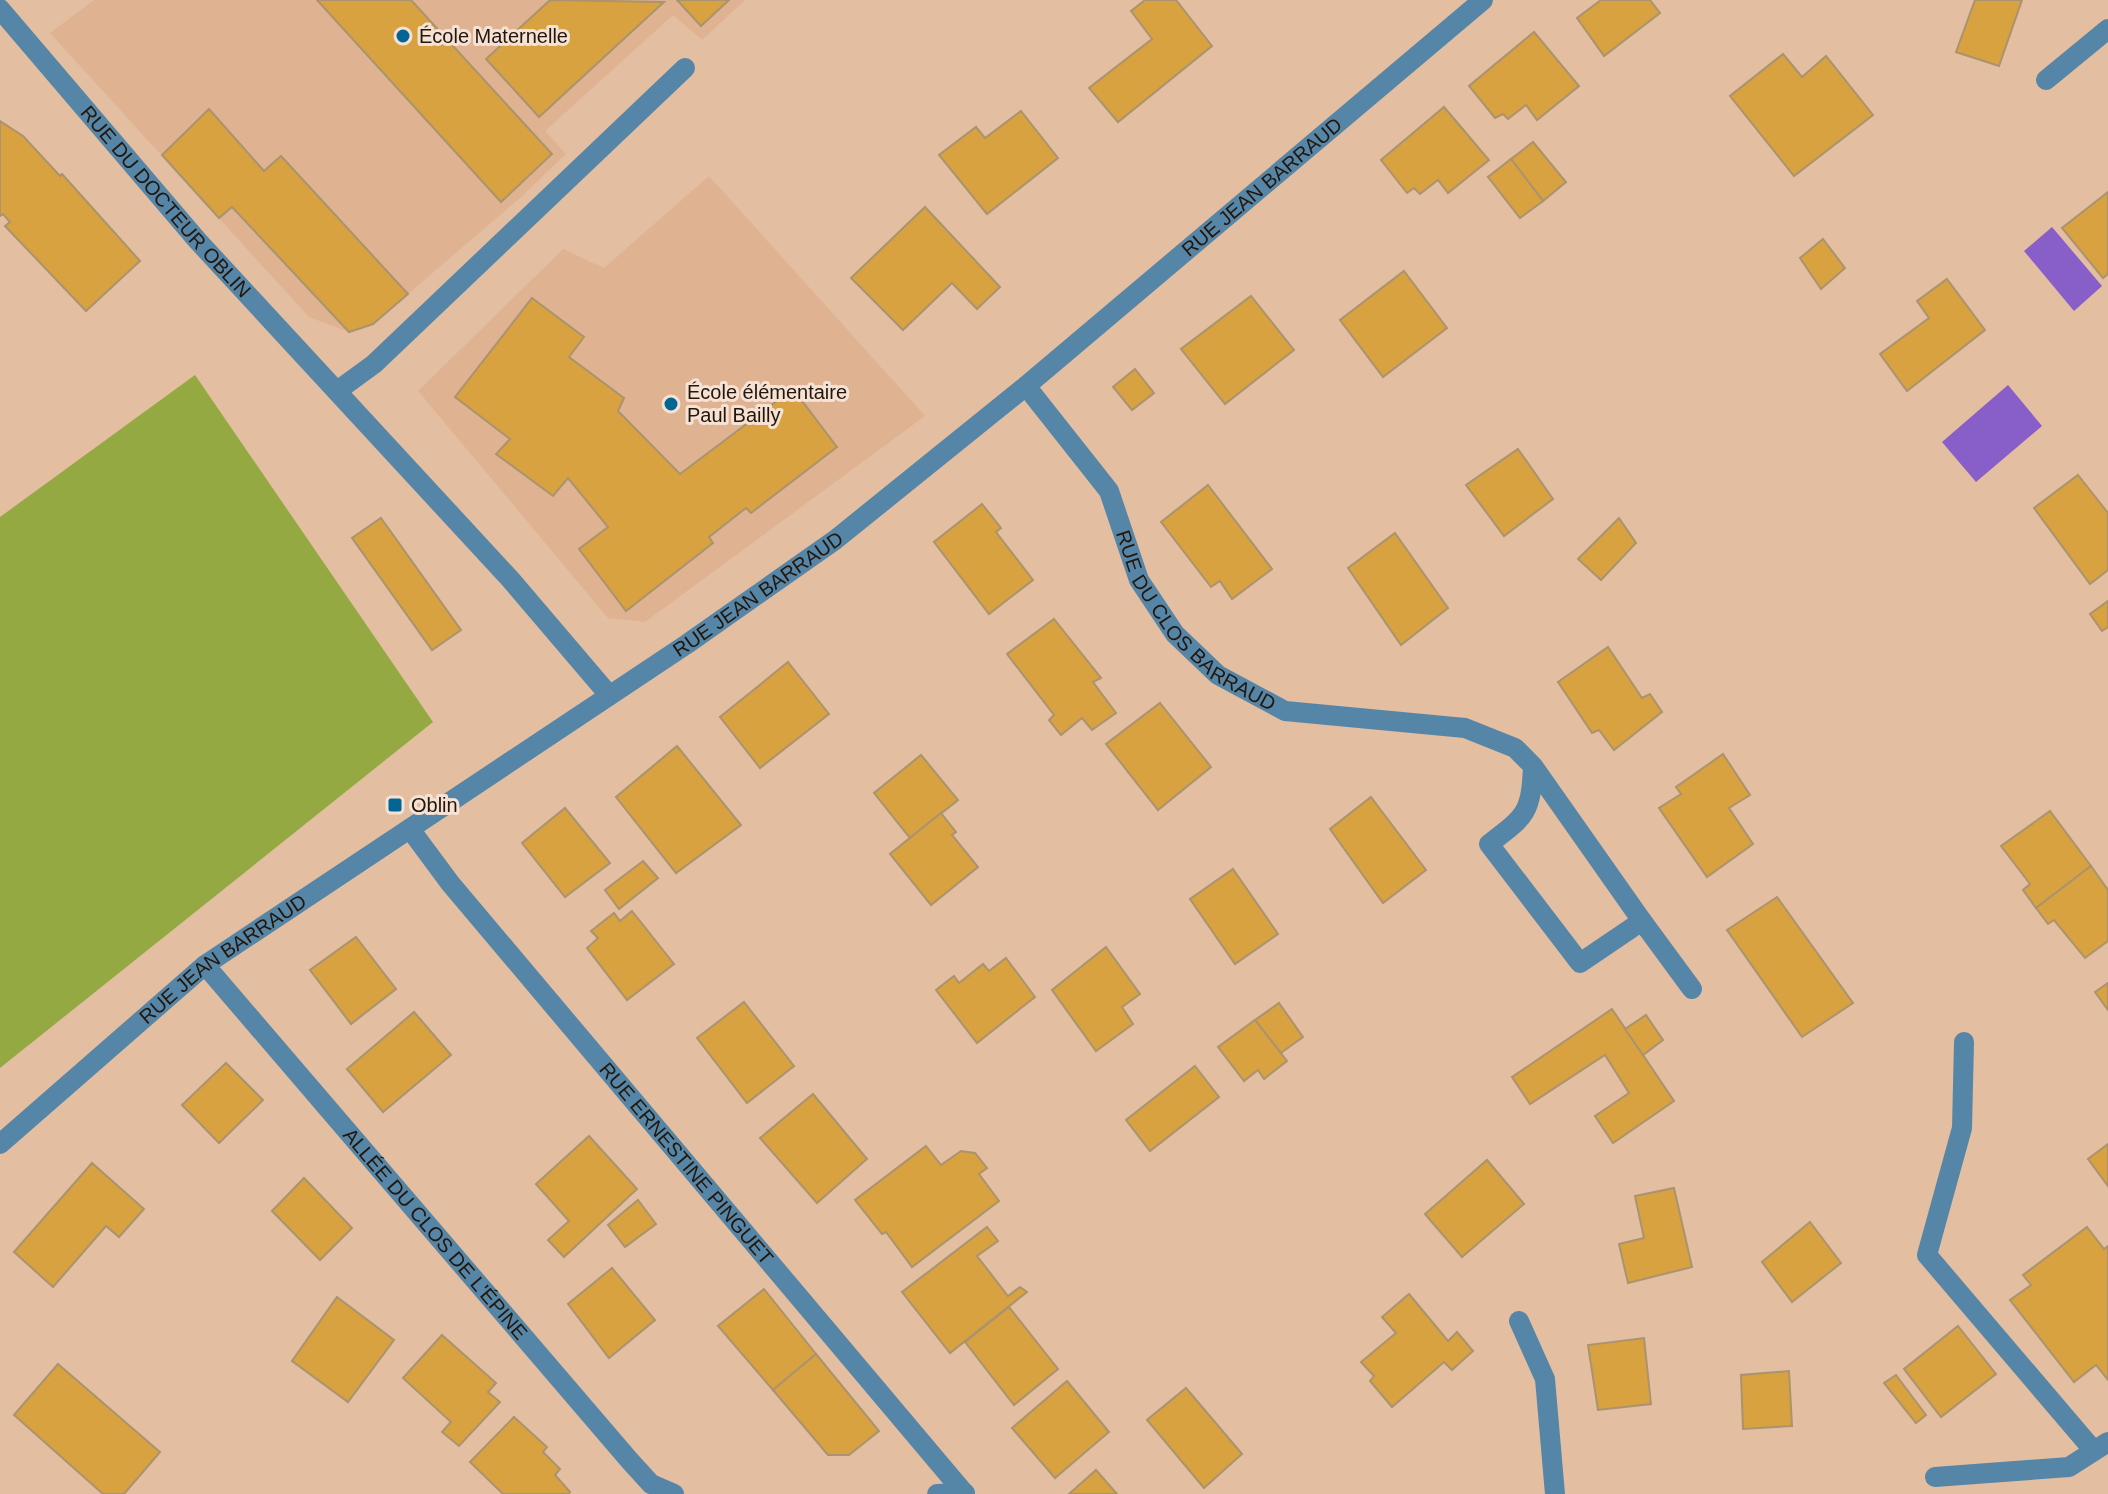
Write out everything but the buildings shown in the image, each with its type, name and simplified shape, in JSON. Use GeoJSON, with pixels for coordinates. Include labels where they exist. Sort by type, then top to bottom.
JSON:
{"type":"FeatureCollection","features":[{"type":"Feature","properties":{"kind":"street","name":"RUE JEAN BARRAUD"},"geometry":{"type":"LineString","coordinates":[[0,1144],[205,965],[835,540],[1026,386],[1483,0]]}},
{"type":"Feature","properties":{"kind":"street","name":"RUE DU DOCTEUR OBLIN"},"geometry":{"type":"LineString","coordinates":[[0,9],[197,240],[511,580],[609,695]]}},
{"type":"Feature","properties":{"kind":"street"},"geometry":{"type":"LineString","coordinates":[[2046,80],[2108,29]]}},
{"type":"Feature","properties":{"kind":"street"},"geometry":{"type":"LineString","coordinates":[[337,391],[374,364],[685,68]]}},
{"type":"Feature","properties":{"kind":"street","name":"RUE DU CLOS BARRAUD"},"geometry":{"type":"LineString","coordinates":[[1026,386],[1109,491],[1139,580],[1167,623],[1218,675],[1285,711],[1465,728],[1515,748],[1533,766],[1692,989]]}},
{"type":"Feature","properties":{"kind":"street"},"geometry":{"type":"LineString","coordinates":[[1533,766],[1532,799],[1520,821],[1489,844],[1580,963],[1642,921]]}},
{"type":"Feature","properties":{"kind":"street","name":"RUE ERNESTINE PINGUET"},"geometry":{"type":"LineString","coordinates":[[410,829],[460,896],[965,1494]]}},
{"type":"Feature","properties":{"kind":"street","name":"ALLÉE DU CLOS DE L'ÉPINE"},"geometry":{"type":"LineString","coordinates":[[205,965],[630,1461],[651,1484],[674,1494]]}},
{"type":"Feature","properties":{"kind":"street"},"geometry":{"type":"LineString","coordinates":[[1935,1477],[2069,1467],[2101,1446],[1927,1255],[1962,1128],[1964,1042]]}},
{"type":"Feature","properties":{"kind":"street"},"geometry":{"type":"LineString","coordinates":[[1519,1321],[1545,1379],[1555,1494]]}},
{"type":"Feature","properties":{"kind":"street"},"geometry":{"type":"LineString","coordinates":[[937,1494],[965,1494]]}},
{"type":"Feature","properties":{"kind":"shaded area"},"geometry":{"type":"Polygon","coordinates":[[[94,0],[745,0],[702,40],[673,15],[545,131],[566,154],[521,197],[373,324],[349,332],[309,317],[50,33],[94,0]]]}},
{"type":"Feature","properties":{"kind":"shaded area","name":"École élémentaire Paul Bailly"},"geometry":{"type":"Polygon","coordinates":[[[709,176],[925,416],[645,622],[608,618],[418,391],[563,249],[604,268],[709,176]]]}},
{"type":"Feature","properties":{"kind":"shaded area"},"geometry":{"type":"Polygon","coordinates":[[[2052,227],[2102,286],[2074,311],[2024,251],[2052,227]]]}},
{"type":"Feature","properties":{"kind":"shaded area"},"geometry":{"type":"Polygon","coordinates":[[[2008,385],[2042,426],[1976,482],[1942,442],[2008,385]]]}},
{"type":"Feature","properties":{"kind":"green space"},"geometry":{"type":"Polygon","coordinates":[[[195,375],[433,722],[0,1068],[0,517],[195,375]]]}},
{"type":"Feature","properties":{"kind":"place","name":"École Maternelle"},"geometry":{"type":"Point","coordinates":[403,36]}},
{"type":"Feature","properties":{"kind":"place","name":"École élémentaire Paul Bailly"},"geometry":{"type":"Point","coordinates":[671,404]}},
{"type":"Feature","properties":{"kind":"place","name":"Oblin"},"geometry":{"type":"Point","coordinates":[395,805]}}]}
